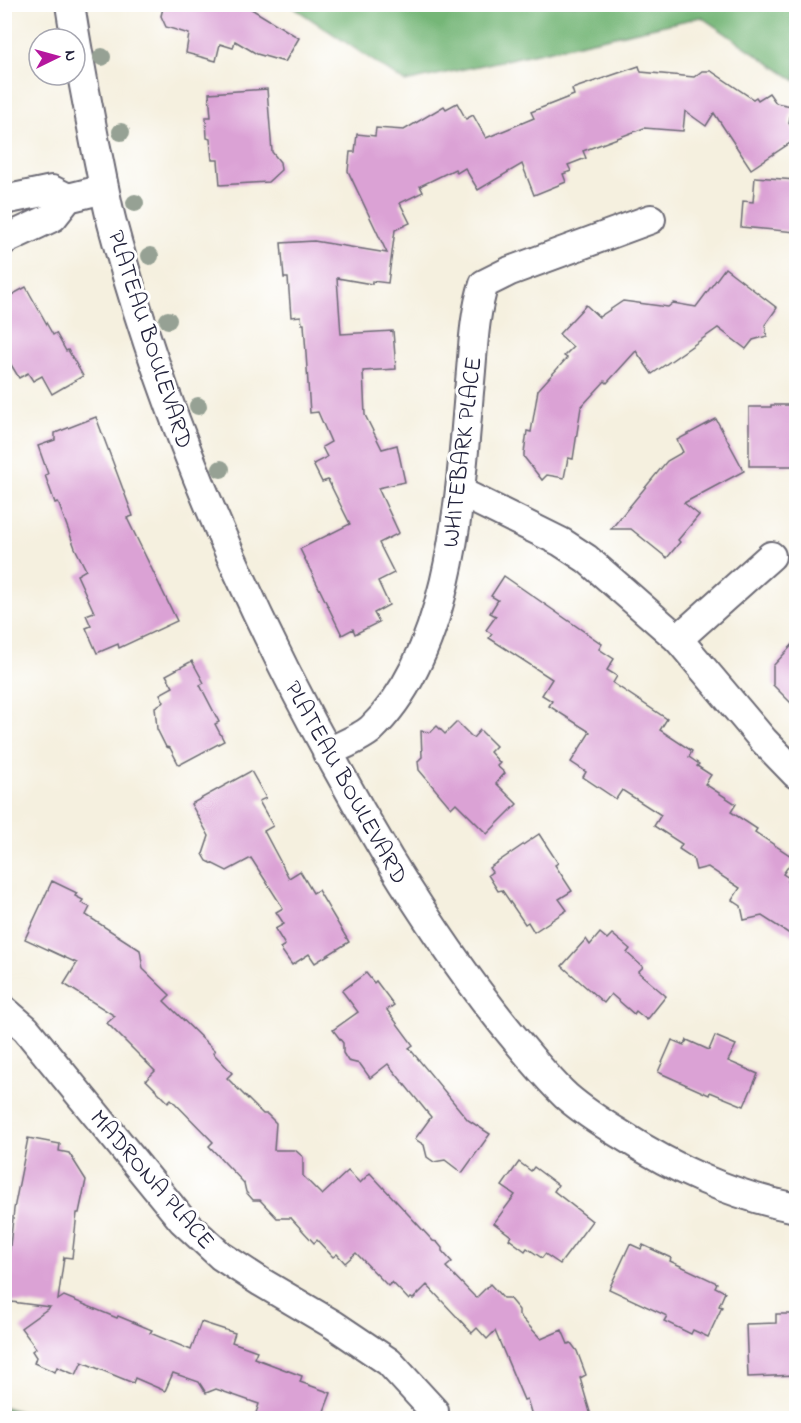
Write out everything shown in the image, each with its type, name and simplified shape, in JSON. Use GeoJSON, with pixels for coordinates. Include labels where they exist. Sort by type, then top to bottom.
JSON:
{"type":"FeatureCollection","features":[{"type":"Feature","properties":{"kind":"street","name":"PLATEAU BOULEVARD"},"geometry":{"type":"LineString","coordinates":[[70,4],[77,52],[113,225],[148,341],[211,513],[285,671],[327,753],[408,889],[467,977],[511,1035],[567,1097],[644,1149],[707,1182],[752,1198],[796,1208]]}},
{"type":"Feature","properties":{"kind":"street"},"geometry":{"type":"LineString","coordinates":[[4,240],[53,217],[69,198],[104,189]]}},
{"type":"Feature","properties":{"kind":"street"},"geometry":{"type":"LineString","coordinates":[[4,200],[52,190],[69,198]]}},
{"type":"Feature","properties":{"kind":"street","name":"WHITEBARK PLACE"},"geometry":{"type":"LineString","coordinates":[[327,753],[370,730],[408,684],[441,602],[460,492],[476,316],[484,284],[510,271],[651,219]]}},
{"type":"Feature","properties":{"kind":"street"},"geometry":{"type":"LineString","coordinates":[[460,492],[561,542],[587,559],[678,639],[764,741],[796,774]]}},
{"type":"Feature","properties":{"kind":"street"},"geometry":{"type":"LineString","coordinates":[[678,639],[771,556]]}},
{"type":"Feature","properties":{"kind":"street","name":"MADRONA PLACE"},"geometry":{"type":"LineString","coordinates":[[4,1010],[26,1029],[182,1220],[221,1256],[334,1325],[389,1362],[434,1411]]}},
{"type":"Feature","properties":{"kind":"green space"},"geometry":{"type":"Polygon","coordinates":[[[290,5],[796,5],[796,81],[701,17],[405,82],[290,5]]]}},
{"type":"Feature","properties":{"kind":"green space"},"geometry":{"type":"Polygon","coordinates":[[[5,1407],[39,1418],[5,1418],[5,1407]]]}},
{"type":"Feature","properties":{"kind":"building"},"geometry":{"type":"Polygon","coordinates":[[[164,4],[241,4],[299,38],[285,62],[257,54],[235,41],[233,48],[220,44],[216,61],[186,53],[189,34],[166,27],[161,16],[164,4]]]}},
{"type":"Feature","properties":{"kind":"building"},"geometry":{"type":"Polygon","coordinates":[[[639,66],[641,72],[694,77],[702,71],[711,71],[753,99],[756,97],[758,100],[769,93],[776,103],[792,106],[789,123],[796,134],[796,139],[751,169],[714,113],[706,126],[685,111],[683,131],[644,128],[583,151],[586,158],[568,165],[571,171],[563,174],[566,182],[534,195],[522,164],[478,190],[465,168],[457,173],[455,169],[420,186],[423,192],[400,203],[410,223],[395,230],[388,283],[372,281],[372,284],[337,278],[341,334],[393,331],[396,369],[363,371],[365,415],[382,449],[397,445],[405,482],[378,488],[399,533],[379,543],[394,573],[378,581],[389,605],[374,613],[379,622],[355,634],[353,629],[342,635],[300,549],[350,524],[328,480],[322,482],[313,464],[327,457],[322,447],[331,442],[318,412],[310,413],[304,324],[302,324],[301,316],[291,317],[288,278],[284,278],[281,243],[314,241],[387,253],[348,171],[350,152],[355,152],[357,134],[375,136],[376,128],[404,130],[444,106],[446,109],[457,103],[466,119],[473,115],[486,138],[534,118],[531,112],[574,95],[572,89],[639,66]]]}},
{"type":"Feature","properties":{"kind":"building"},"geometry":{"type":"Polygon","coordinates":[[[267,89],[272,152],[280,162],[281,170],[268,182],[220,185],[218,160],[212,160],[210,139],[207,138],[206,117],[211,117],[209,93],[267,89]]]}},
{"type":"Feature","properties":{"kind":"building"},"geometry":{"type":"Polygon","coordinates":[[[755,177],[796,180],[796,232],[741,227],[743,201],[753,202],[755,177]]]}},
{"type":"Feature","properties":{"kind":"building"},"geometry":{"type":"Polygon","coordinates":[[[725,268],[777,308],[765,325],[767,336],[753,340],[746,349],[718,328],[652,374],[636,351],[581,407],[573,459],[568,458],[564,478],[547,475],[542,480],[524,457],[524,453],[527,431],[531,432],[538,390],[567,358],[564,356],[573,347],[559,334],[586,305],[599,317],[623,301],[668,307],[673,303],[696,307],[725,268]]]}},
{"type":"Feature","properties":{"kind":"building"},"geometry":{"type":"Polygon","coordinates":[[[26,287],[53,335],[56,333],[83,376],[52,394],[42,376],[33,381],[28,373],[19,378],[4,353],[4,299],[26,287]]]}},
{"type":"Feature","properties":{"kind":"building"},"geometry":{"type":"Polygon","coordinates":[[[771,405],[796,405],[796,466],[749,466],[749,407],[771,407],[771,405]]]}},
{"type":"Feature","properties":{"kind":"building"},"geometry":{"type":"Polygon","coordinates":[[[96,417],[133,516],[127,518],[177,621],[119,648],[118,644],[97,653],[86,628],[91,626],[86,615],[94,612],[77,575],[86,570],[58,502],[55,503],[38,446],[55,440],[55,433],[96,417]]]}},
{"type":"Feature","properties":{"kind":"building"},"geometry":{"type":"Polygon","coordinates":[[[716,419],[744,471],[684,503],[699,515],[678,540],[680,542],[667,558],[631,529],[611,529],[667,461],[683,452],[677,440],[716,419]]]}},
{"type":"Feature","properties":{"kind":"building"},"geometry":{"type":"Polygon","coordinates":[[[504,576],[602,644],[599,649],[614,659],[607,670],[617,676],[613,683],[667,719],[660,730],[692,751],[689,757],[699,764],[697,766],[711,775],[705,784],[736,804],[731,812],[757,829],[755,832],[794,858],[783,874],[796,886],[796,938],[762,916],[744,920],[741,906],[732,900],[740,888],[708,867],[696,870],[693,858],[679,849],[682,844],[654,826],[661,815],[622,790],[616,799],[583,777],[586,772],[571,762],[590,732],[549,706],[552,701],[542,695],[552,679],[489,638],[492,634],[486,630],[496,616],[490,613],[498,600],[491,596],[504,576]]]}},
{"type":"Feature","properties":{"kind":"building"},"geometry":{"type":"Polygon","coordinates":[[[796,641],[796,708],[773,685],[773,666],[796,641]]]}},
{"type":"Feature","properties":{"kind":"building"},"geometry":{"type":"Polygon","coordinates":[[[192,661],[204,683],[200,685],[219,722],[215,724],[224,741],[179,765],[157,729],[155,707],[164,702],[160,694],[173,687],[166,675],[192,661]]]}},
{"type":"Feature","properties":{"kind":"building"},"geometry":{"type":"Polygon","coordinates":[[[457,722],[473,738],[480,730],[496,746],[490,752],[500,763],[497,766],[505,773],[496,783],[517,804],[487,834],[456,803],[451,808],[419,770],[418,761],[422,757],[421,731],[431,732],[437,726],[445,734],[457,722]]]}},
{"type":"Feature","properties":{"kind":"building"},"geometry":{"type":"Polygon","coordinates":[[[251,771],[266,798],[259,801],[273,826],[264,831],[289,878],[300,871],[313,893],[318,890],[349,942],[315,963],[309,954],[292,965],[280,948],[285,945],[275,929],[284,924],[276,912],[283,908],[251,858],[227,871],[207,861],[203,854],[209,836],[191,804],[251,771]]]}},
{"type":"Feature","properties":{"kind":"building"},"geometry":{"type":"Polygon","coordinates":[[[539,834],[558,863],[555,865],[572,891],[559,899],[567,910],[534,932],[528,922],[525,924],[502,890],[498,891],[488,875],[492,872],[489,868],[539,834]]]}},
{"type":"Feature","properties":{"kind":"building"},"geometry":{"type":"Polygon","coordinates":[[[52,881],[77,893],[75,896],[83,900],[81,903],[90,907],[86,915],[140,950],[143,969],[170,995],[164,1001],[215,1051],[213,1053],[232,1073],[227,1078],[263,1114],[267,1114],[276,1123],[274,1150],[295,1150],[303,1157],[303,1176],[322,1195],[348,1171],[360,1183],[370,1173],[433,1241],[437,1242],[452,1262],[446,1267],[476,1298],[490,1284],[503,1298],[509,1298],[519,1310],[519,1315],[541,1339],[562,1330],[568,1344],[571,1343],[577,1351],[586,1375],[580,1378],[592,1419],[533,1419],[527,1399],[524,1400],[495,1331],[487,1339],[477,1328],[472,1333],[427,1285],[409,1300],[392,1282],[388,1286],[356,1253],[345,1263],[337,1254],[333,1257],[317,1240],[314,1243],[291,1218],[277,1218],[260,1200],[253,1200],[246,1192],[244,1183],[209,1146],[213,1142],[171,1099],[168,1102],[146,1080],[155,1071],[107,1023],[115,1016],[64,984],[77,963],[25,939],[52,881]]]}},
{"type":"Feature","properties":{"kind":"building"},"geometry":{"type":"Polygon","coordinates":[[[600,933],[607,939],[612,934],[630,949],[627,953],[643,967],[638,972],[666,996],[647,1020],[636,1011],[634,1014],[611,994],[604,1003],[562,966],[586,939],[590,945],[600,933]]]}},
{"type":"Feature","properties":{"kind":"building"},"geometry":{"type":"Polygon","coordinates":[[[366,973],[374,983],[376,981],[394,1005],[387,1010],[413,1045],[409,1048],[468,1120],[490,1134],[462,1173],[445,1160],[434,1162],[427,1157],[424,1145],[415,1139],[431,1117],[388,1064],[370,1078],[360,1064],[348,1061],[343,1053],[343,1043],[333,1030],[358,1012],[342,991],[366,973]]]}},
{"type":"Feature","properties":{"kind":"building"},"geometry":{"type":"Polygon","coordinates":[[[715,1036],[736,1045],[728,1061],[758,1074],[744,1106],[710,1092],[709,1095],[658,1072],[672,1040],[684,1045],[687,1040],[709,1050],[715,1036]]]}},
{"type":"Feature","properties":{"kind":"building"},"geometry":{"type":"Polygon","coordinates":[[[28,1138],[60,1144],[59,1151],[69,1153],[86,1180],[79,1213],[77,1213],[72,1258],[64,1257],[58,1300],[64,1296],[117,1318],[118,1316],[152,1330],[150,1333],[191,1350],[201,1322],[235,1333],[232,1342],[257,1351],[254,1358],[302,1376],[300,1382],[331,1393],[321,1419],[254,1419],[259,1404],[216,1389],[206,1393],[199,1382],[173,1373],[165,1391],[135,1378],[133,1383],[82,1362],[76,1375],[57,1367],[55,1372],[34,1363],[36,1357],[32,1351],[36,1348],[21,1328],[50,1307],[4,1301],[14,1209],[28,1138]]]}},
{"type":"Feature","properties":{"kind":"building"},"geometry":{"type":"Polygon","coordinates":[[[519,1162],[531,1171],[534,1167],[558,1185],[554,1191],[592,1221],[560,1264],[545,1254],[542,1258],[527,1248],[525,1251],[509,1239],[511,1236],[494,1223],[515,1195],[502,1186],[519,1162]]]}},
{"type":"Feature","properties":{"kind":"building"},"geometry":{"type":"Polygon","coordinates":[[[630,1244],[641,1249],[643,1245],[671,1258],[670,1261],[717,1283],[715,1287],[725,1292],[719,1306],[722,1307],[708,1337],[693,1330],[691,1334],[664,1321],[667,1316],[609,1289],[630,1244]]]}},
{"type":"Feature","properties":{"kind":"building"},"geometry":{"type":"Polygon","coordinates":[[[776,1314],[796,1314],[796,1375],[748,1377],[746,1324],[776,1323],[776,1314]]]}}]}
